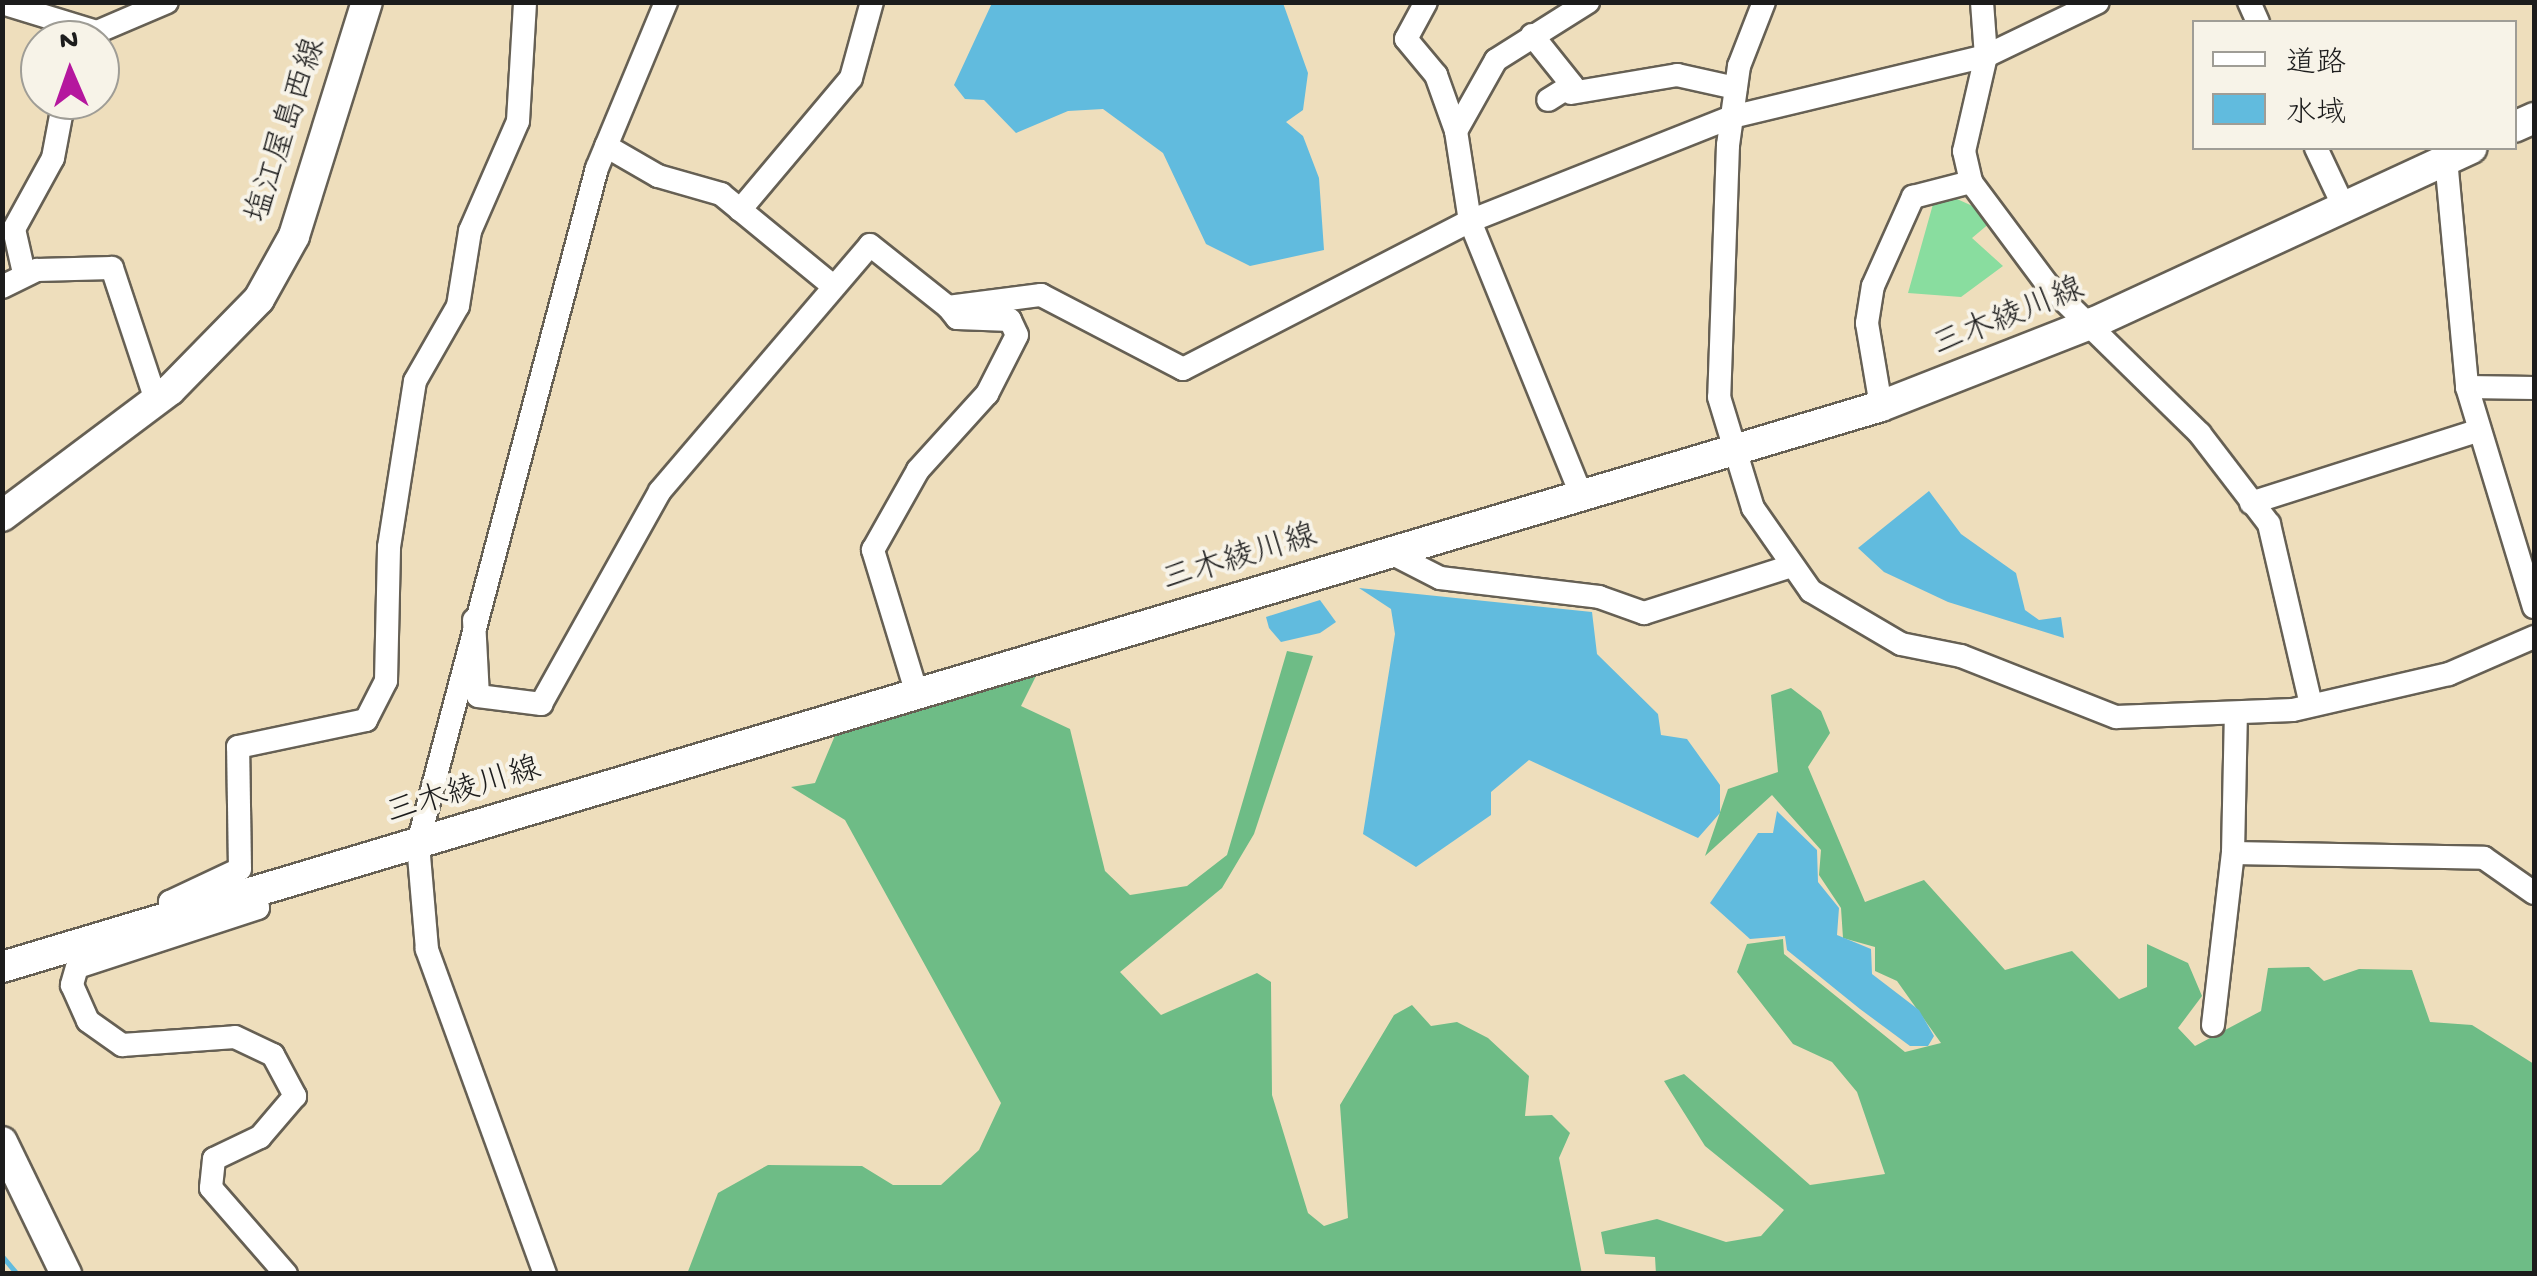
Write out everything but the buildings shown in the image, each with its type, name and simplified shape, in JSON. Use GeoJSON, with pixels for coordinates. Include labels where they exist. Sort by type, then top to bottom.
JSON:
{"type":"FeatureCollection","features":[{"type":"Feature","properties":{"kind":"main road","name":"塩江屋島西線"},"geometry":{"type":"LineString","coordinates":[[2,516],[156,400],[258,299],[294,236],[367,2]]}},
{"type":"Feature","properties":{"kind":"main road","name":"三木綾川線"},"geometry":{"type":"LineString","coordinates":[[2,967],[1881,406],[2093,323],[2458,153]]}},
{"type":"Feature","properties":{"kind":"main road"},"geometry":{"type":"LineString","coordinates":[[2,1142],[66,1274]]}},
{"type":"Feature","properties":{"kind":"street"},"geometry":{"type":"LineString","coordinates":[[120,22],[167,2]]}},
{"type":"Feature","properties":{"kind":"street"},"geometry":{"type":"LineString","coordinates":[[171,916],[170,902],[240,868],[238,746],[366,720],[386,681],[389,547],[416,381],[458,306],[470,231],[518,120],[524,2]]}},
{"type":"Feature","properties":{"kind":"street"},"geometry":{"type":"LineString","coordinates":[[545,1274],[428,949],[418,843],[474,620],[606,146],[666,2]]}},
{"type":"Feature","properties":{"kind":"street"},"geometry":{"type":"LineString","coordinates":[[740,210],[851,78],[872,2]]}},
{"type":"Feature","properties":{"kind":"street"},"geometry":{"type":"LineString","coordinates":[[1426,2],[1406,39],[1436,75],[1456,131],[1470,221],[1581,495]]}},
{"type":"Feature","properties":{"kind":"street"},"geometry":{"type":"LineString","coordinates":[[1456,131],[1496,60],[1588,2]]}},
{"type":"Feature","properties":{"kind":"street"},"geometry":{"type":"LineString","coordinates":[[1764,2],[1736,88],[1732,117],[1718,397],[1753,508],[1811,590],[1901,644],[1961,656],[2116,717],[2236,715],[2311,704],[2449,674],[2534,637]]}},
{"type":"Feature","properties":{"kind":"street"},"geometry":{"type":"LineString","coordinates":[[1982,2],[1986,56],[1964,151],[1971,182],[2048,284],[2093,323],[2200,434],[2276,536],[2311,704]]}},
{"type":"Feature","properties":{"kind":"street"},"geometry":{"type":"LineString","coordinates":[[948,307],[1041,295],[1183,368],[1470,221],[1732,117],[1986,56],[2098,2]]}},
{"type":"Feature","properties":{"kind":"street"},"geometry":{"type":"LineString","coordinates":[[2,3],[40,20]]}},
{"type":"Feature","properties":{"kind":"street"},"geometry":{"type":"LineString","coordinates":[[1532,35],[1572,93]]}},
{"type":"Feature","properties":{"kind":"street"},"geometry":{"type":"LineString","coordinates":[[1548,100],[1677,75],[1736,88]]}},
{"type":"Feature","properties":{"kind":"street"},"geometry":{"type":"LineString","coordinates":[[24,273],[14,229],[54,158],[61,120]]}},
{"type":"Feature","properties":{"kind":"street"},"geometry":{"type":"LineString","coordinates":[[606,146],[740,210],[834,286]]}},
{"type":"Feature","properties":{"kind":"street"},"geometry":{"type":"LineString","coordinates":[[2317,150],[2343,205]]}},
{"type":"Feature","properties":{"kind":"street"},"geometry":{"type":"LineString","coordinates":[[2458,153],[2467,387],[2476,430],[2534,607]]}},
{"type":"Feature","properties":{"kind":"street"},"geometry":{"type":"LineString","coordinates":[[1881,406],[1867,323],[1890,244],[1913,197],[1971,182]]}},
{"type":"Feature","properties":{"kind":"street"},"geometry":{"type":"LineString","coordinates":[[474,620],[478,696],[541,704],[660,490],[870,245],[957,318],[1010,320],[1018,335],[986,394],[918,470],[873,550],[917,694]]}},
{"type":"Feature","properties":{"kind":"street"},"geometry":{"type":"LineString","coordinates":[[2,287],[24,273],[112,268],[156,400]]}},
{"type":"Feature","properties":{"kind":"street"},"geometry":{"type":"LineString","coordinates":[[2467,387],[2534,388]]}},
{"type":"Feature","properties":{"kind":"street"},"geometry":{"type":"LineString","coordinates":[[2251,503],[2476,430]]}},
{"type":"Feature","properties":{"kind":"street"},"geometry":{"type":"LineString","coordinates":[[1389,552],[1440,578],[1599,597],[1644,613],[1791,566]]}},
{"type":"Feature","properties":{"kind":"street"},"geometry":{"type":"LineString","coordinates":[[2212,1025],[2233,853],[2236,715]]}},
{"type":"Feature","properties":{"kind":"street"},"geometry":{"type":"LineString","coordinates":[[2233,853],[2484,858],[2534,892]]}},
{"type":"Feature","properties":{"kind":"street"},"geometry":{"type":"LineString","coordinates":[[256,891],[258,908],[77,967],[72,986],[88,1021],[122,1045],[235,1037],[274,1055],[295,1096],[260,1137],[214,1158],[211,1188],[286,1274]]}},
{"type":"Feature","properties":{"kind":"green space"},"geometry":{"type":"Polygon","coordinates":[[[1937,190],[1997,217],[1972,238],[2003,266],[1961,297],[1908,293],[1937,190]]]}},
{"type":"Feature","properties":{"kind":"green space"},"geometry":{"type":"Polygon","coordinates":[[[1287,651],[1313,656],[1254,834],[1222,888],[1120,972],[1161,1015],[1257,973],[1271,982],[1272,1095],[1308,1213],[1324,1226],[1348,1218],[1340,1105],[1394,1015],[1412,1005],[1431,1026],[1457,1022],[1488,1038],[1529,1076],[1525,1116],[1552,1115],[1570,1133],[1559,1158],[1582,1274],[687,1274],[718,1193],[768,1165],[862,1166],[893,1185],[941,1185],[979,1150],[1001,1103],[845,820],[791,787],[815,783],[836,733],[1039,670],[1021,706],[1070,729],[1105,871],[1130,895],[1187,886],[1227,855],[1287,651]]]}},
{"type":"Feature","properties":{"kind":"green space"},"geometry":{"type":"Polygon","coordinates":[[[1791,688],[1821,711],[1830,733],[1808,767],[1865,902],[1924,880],[2005,970],[2072,951],[2119,999],[2147,987],[2147,944],[2188,963],[2202,996],[2178,1028],[2195,1046],[2261,1011],[2268,968],[2309,967],[2324,981],[2359,969],[2412,970],[2430,1022],[2472,1025],[2534,1064],[2534,1273],[1656,1274],[1655,1257],[1605,1254],[1601,1232],[1657,1219],[1726,1242],[1761,1236],[1784,1210],[1705,1146],[1664,1081],[1684,1074],[1810,1185],[1885,1174],[1857,1092],[1832,1062],[1793,1044],[1737,972],[1747,944],[1783,939],[1784,954],[1905,1052],[1941,1043],[1897,981],[1875,971],[1875,947],[1843,938],[1841,908],[1819,875],[1821,850],[1772,795],[1705,856],[1728,789],[1778,772],[1771,695],[1791,688]]]}},
{"type":"Feature","properties":{"kind":"water"},"geometry":{"type":"Polygon","coordinates":[[[992,3],[1283,3],[1308,73],[1303,110],[1286,122],[1303,136],[1319,178],[1324,250],[1250,266],[1206,244],[1163,153],[1103,109],[1068,111],[1016,133],[984,100],[965,99],[954,85],[992,3]]]}},
{"type":"Feature","properties":{"kind":"water"},"geometry":{"type":"Polygon","coordinates":[[[1929,491],[1961,534],[2016,573],[2025,610],[2039,620],[2061,617],[2064,638],[1948,602],[1884,572],[1858,548],[1929,491]]]}},
{"type":"Feature","properties":{"kind":"water"},"geometry":{"type":"Polygon","coordinates":[[[1359,588],[1592,612],[1597,654],[1658,714],[1661,735],[1687,739],[1720,785],[1720,813],[1698,838],[1529,760],[1491,792],[1491,815],[1416,867],[1363,834],[1395,634],[1391,609],[1359,588]]]}},
{"type":"Feature","properties":{"kind":"water"},"geometry":{"type":"Polygon","coordinates":[[[1320,600],[1336,622],[1320,633],[1281,642],[1269,628],[1266,617],[1320,600]]]}},
{"type":"Feature","properties":{"kind":"water"},"geometry":{"type":"Polygon","coordinates":[[[1777,811],[1817,850],[1818,882],[1839,908],[1837,935],[1871,949],[1872,974],[1919,1010],[1934,1036],[1928,1046],[1910,1046],[1860,1009],[1787,950],[1785,936],[1750,939],[1710,903],[1758,833],[1773,833],[1777,811]]]}},
{"type":"Feature","properties":{"kind":"waterway"},"geometry":{"type":"LineString","coordinates":[[2,1256],[17,1274]]}}]}
